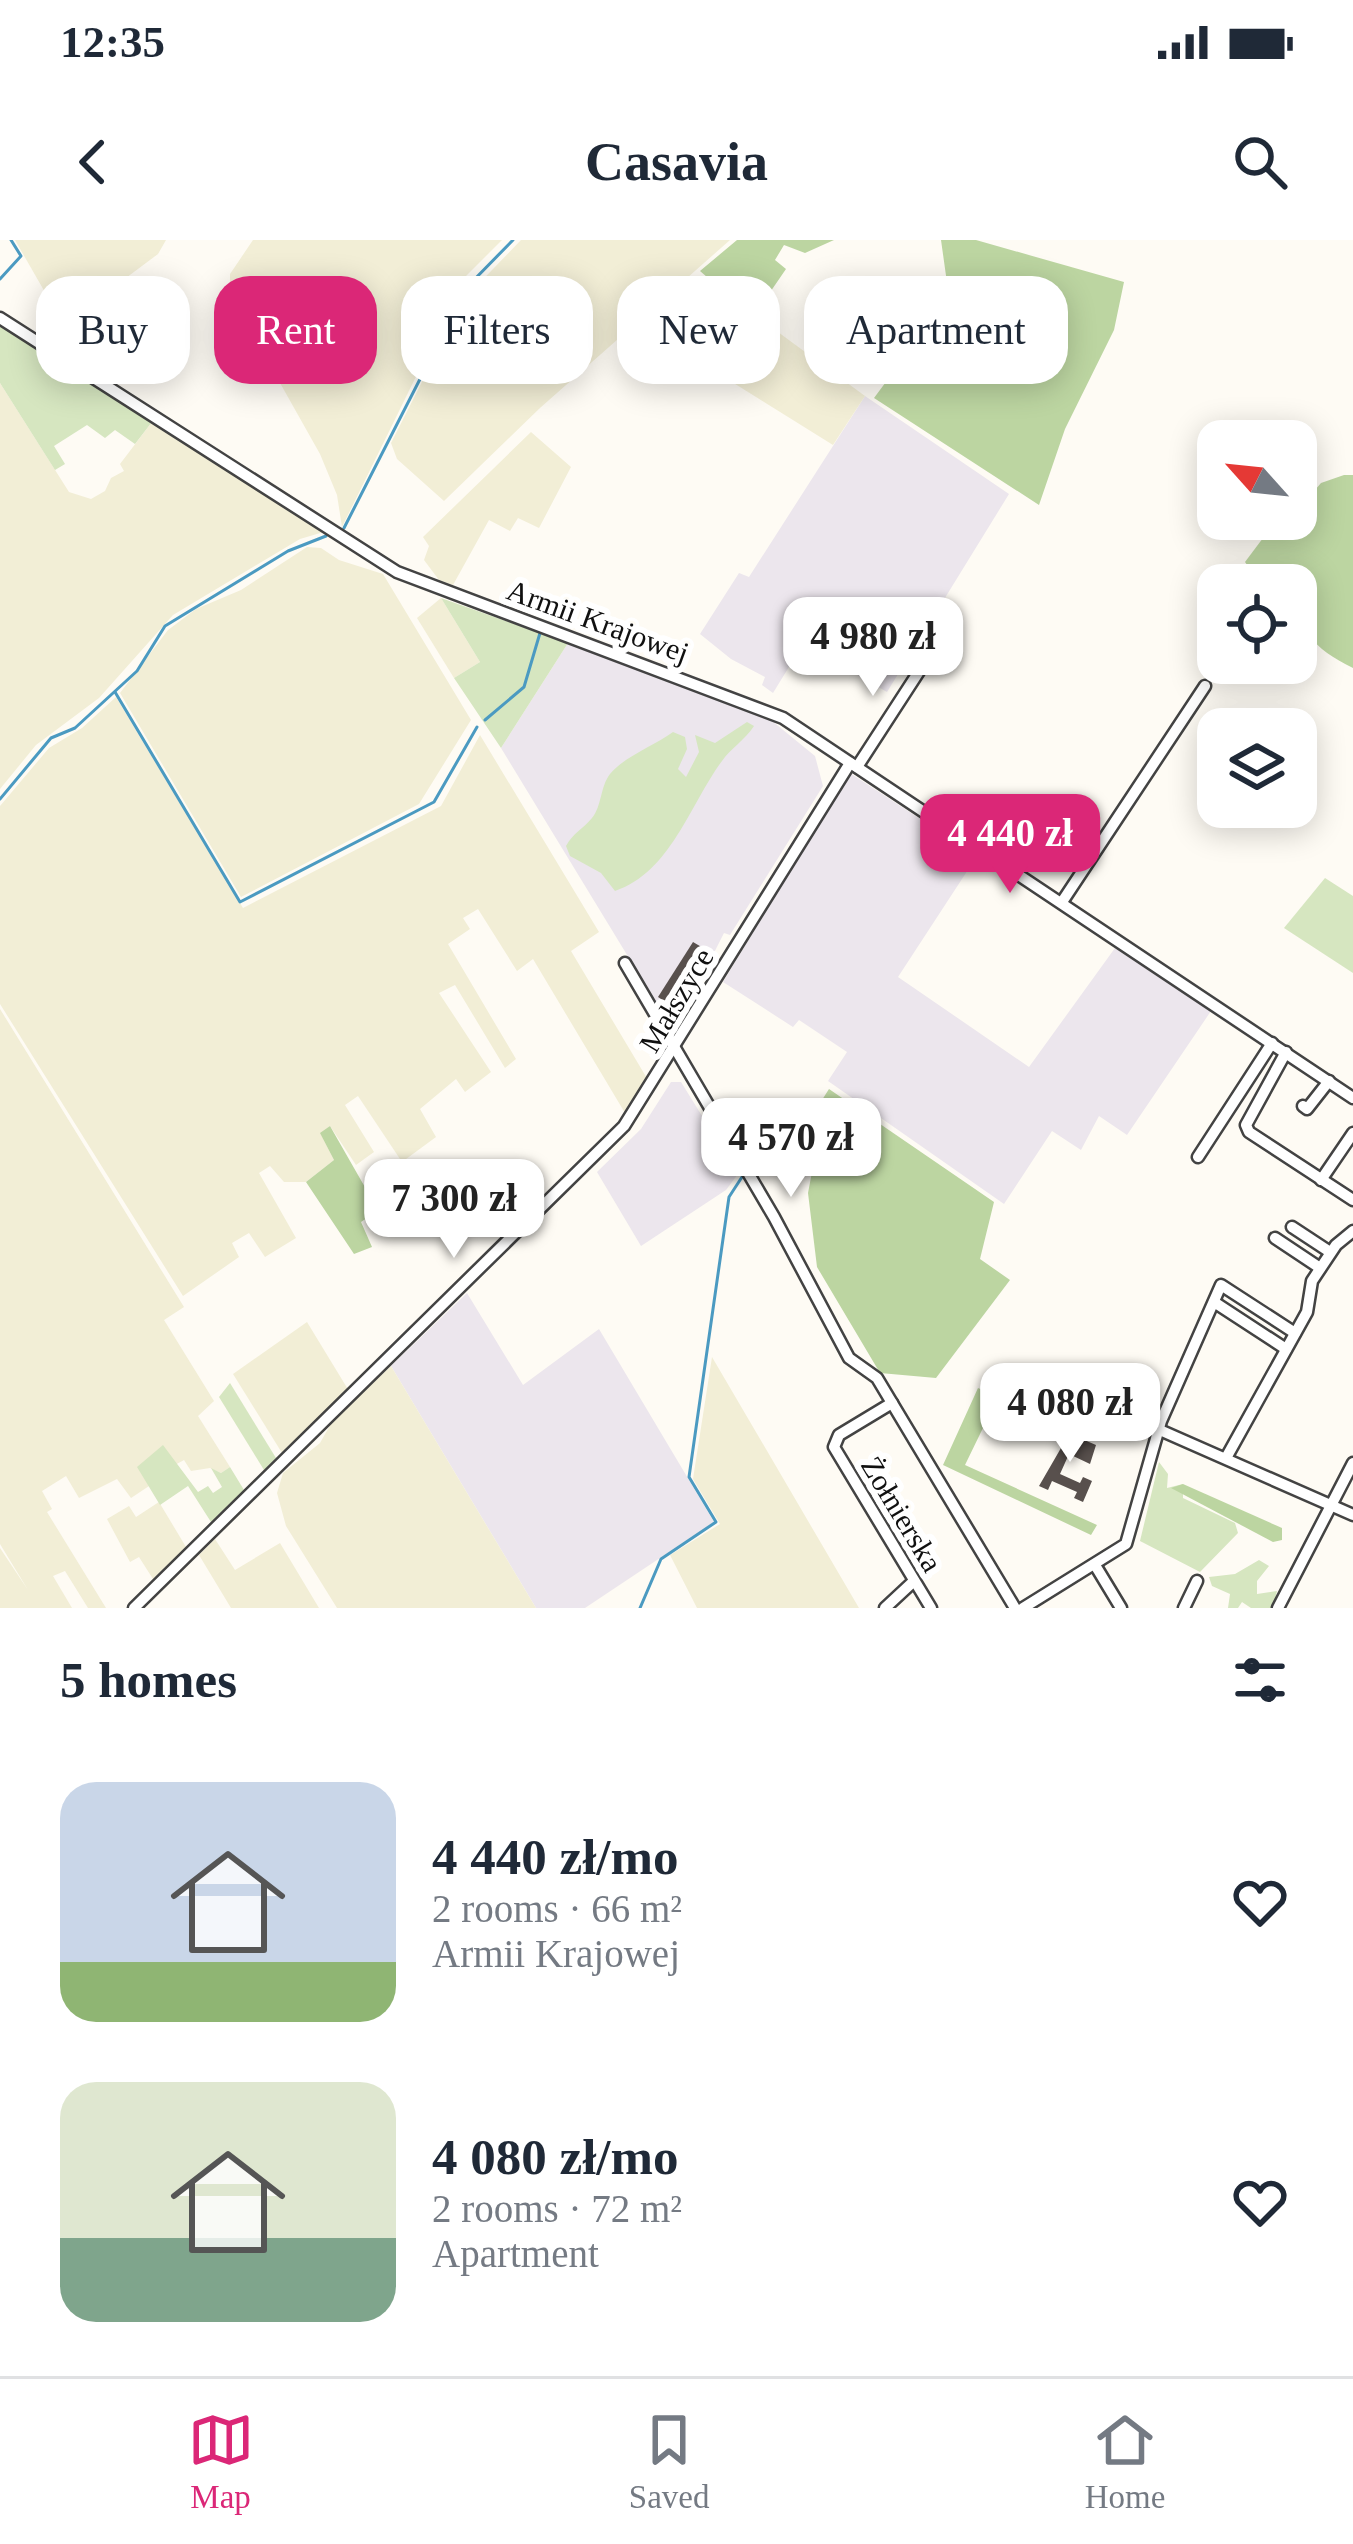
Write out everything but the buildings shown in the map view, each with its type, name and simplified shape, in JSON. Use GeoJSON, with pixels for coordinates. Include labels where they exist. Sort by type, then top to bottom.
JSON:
{"type":"FeatureCollection","features":[{"type":"Feature","properties":{"kind":"street","name":"Armii Krajowej"},"geometry":{"type":"LineString","coordinates":[[0,318],[409,577],[772,712],[1353,1098]]}},
{"type":"Feature","properties":{"kind":"street","name":"Małszyce"},"geometry":{"type":"LineString","coordinates":[[134,1608],[624,1126],[929,656]]}},
{"type":"Feature","properties":{"kind":"street"},"geometry":{"type":"LineString","coordinates":[[1062,902],[1205,686]]}},
{"type":"Feature","properties":{"kind":"street"},"geometry":{"type":"LineString","coordinates":[[625,963],[794,1253],[849,1358],[877,1378],[1019,1608],[1126,1544],[1160,1428],[1221,1286],[1295,1334]]}},
{"type":"Feature","properties":{"kind":"street"},"geometry":{"type":"LineString","coordinates":[[1198,1157],[1273,1043]]}},
{"type":"Feature","properties":{"kind":"street"},"geometry":{"type":"LineString","coordinates":[[1286,1052],[1246,1125],[1249,1132],[1353,1200]]}},
{"type":"Feature","properties":{"kind":"street"},"geometry":{"type":"LineString","coordinates":[[1303,1106],[1307,1109],[1329,1082]]}},
{"type":"Feature","properties":{"kind":"street"},"geometry":{"type":"LineString","coordinates":[[1322,1180],[1353,1133]]}},
{"type":"Feature","properties":{"kind":"street"},"geometry":{"type":"LineString","coordinates":[[1292,1228],[1330,1252]]}},
{"type":"Feature","properties":{"kind":"street"},"geometry":{"type":"LineString","coordinates":[[1226,1458],[1307,1312],[1312,1281],[1330,1252],[1353,1231]]}},
{"type":"Feature","properties":{"kind":"street"},"geometry":{"type":"LineString","coordinates":[[1275,1238],[1320,1268]]}},
{"type":"Feature","properties":{"kind":"street"},"geometry":{"type":"LineString","coordinates":[[1214,1302],[1286,1349]]}},
{"type":"Feature","properties":{"kind":"street"},"geometry":{"type":"LineString","coordinates":[[1052,1383],[1353,1515]]}},
{"type":"Feature","properties":{"kind":"street","name":"Żołnierska"},"geometry":{"type":"LineString","coordinates":[[892,1403],[839,1435],[834,1447],[931,1608]]}},
{"type":"Feature","properties":{"kind":"street"},"geometry":{"type":"LineString","coordinates":[[1278,1608],[1353,1463]]}},
{"type":"Feature","properties":{"kind":"street"},"geometry":{"type":"LineString","coordinates":[[1095,1564],[1121,1608]]}},
{"type":"Feature","properties":{"kind":"street"},"geometry":{"type":"LineString","coordinates":[[885,1608],[914,1581]]}},
{"type":"Feature","properties":{"kind":"street"},"geometry":{"type":"LineString","coordinates":[[1184,1608],[1197,1582]]}},
{"type":"Feature","properties":{"kind":"shaded area"},"geometry":{"type":"Polygon","coordinates":[[[15,240],[166,240],[158,254],[129,276],[36,277],[15,240]]]}},
{"type":"Feature","properties":{"kind":"shaded area"},"geometry":{"type":"Polygon","coordinates":[[[253,240],[502,240],[466,276],[401,276],[401,384],[412,384],[342,527],[337,495],[320,454],[281,384],[377,384],[377,276],[230,274],[253,240]]]}},
{"type":"Feature","properties":{"kind":"shaded area"},"geometry":{"type":"Polygon","coordinates":[[[521,240],[730,240],[689,276],[617,276],[617,340],[593,361],[593,276],[486,276],[521,240]]]}},
{"type":"Feature","properties":{"kind":"shaded area"},"geometry":{"type":"Polygon","coordinates":[[[780,334],[804,351],[804,384],[849,384],[865,396],[833,445],[735,384],[780,384],[780,334]]]}},
{"type":"Feature","properties":{"kind":"shaded area"},"geometry":{"type":"Polygon","coordinates":[[[0,383],[69,492],[91,499],[105,491],[111,478],[124,471],[120,464],[155,418],[327,531],[300,539],[173,615],[99,698],[36,745],[0,789],[0,383]]]}},
{"type":"Feature","properties":{"kind":"shaded area"},"geometry":{"type":"Polygon","coordinates":[[[421,384],[567,384],[444,501],[397,459],[391,443],[421,384]]]}},
{"type":"Feature","properties":{"kind":"shaded area"},"geometry":{"type":"Polygon","coordinates":[[[865,396],[1009,494],[887,692],[803,644],[773,693],[762,685],[765,677],[731,659],[700,634],[739,573],[749,577],[865,396]]]}},
{"type":"Feature","properties":{"kind":"shaded area"},"geometry":{"type":"Polygon","coordinates":[[[531,432],[571,467],[539,528],[518,518],[510,531],[489,520],[453,585],[439,580],[424,560],[429,546],[423,537],[531,432]]]}},
{"type":"Feature","properties":{"kind":"shaded area"},"geometry":{"type":"Polygon","coordinates":[[[307,547],[321,548],[339,560],[383,574],[471,720],[419,804],[241,897],[120,693],[168,630],[196,609],[241,590],[307,547]]]}},
{"type":"Feature","properties":{"kind":"shaded area"},"geometry":{"type":"Polygon","coordinates":[[[441,598],[480,662],[454,678],[417,618],[441,598]]]}},
{"type":"Feature","properties":{"kind":"shaded area"},"geometry":{"type":"Polygon","coordinates":[[[568,643],[766,716],[815,756],[823,786],[730,935],[724,933],[674,1032],[501,748],[568,643]]]}},
{"type":"Feature","properties":{"kind":"shaded area"},"geometry":{"type":"Polygon","coordinates":[[[116,697],[243,908],[441,806],[480,735],[599,932],[571,951],[648,1080],[625,1113],[533,959],[517,971],[478,909],[463,918],[470,929],[448,944],[516,1059],[505,1068],[455,985],[439,993],[491,1072],[465,1092],[456,1079],[420,1109],[436,1137],[402,1162],[358,1096],[345,1105],[374,1152],[356,1165],[330,1126],[321,1134],[334,1160],[306,1182],[284,1182],[270,1166],[259,1173],[296,1238],[265,1257],[249,1233],[232,1243],[239,1257],[183,1296],[0,1004],[0,806],[49,748],[82,728],[116,697]]]}},
{"type":"Feature","properties":{"kind":"shaded area"},"geometry":{"type":"Polygon","coordinates":[[[850,773],[977,856],[898,977],[1029,1067],[1115,948],[1211,1011],[1127,1135],[1099,1116],[1081,1150],[1052,1131],[1004,1204],[828,1081],[847,1052],[799,1020],[793,1027],[723,982],[850,773]]]}},
{"type":"Feature","properties":{"kind":"shaded area"},"geometry":{"type":"Polygon","coordinates":[[[0,1009],[184,1307],[164,1320],[214,1401],[198,1416],[230,1467],[221,1473],[210,1468],[191,1471],[184,1460],[138,1467],[149,1486],[131,1498],[117,1479],[79,1498],[66,1476],[42,1491],[52,1509],[47,1512],[106,1608],[88,1608],[65,1571],[53,1576],[72,1608],[0,1608],[0,1548],[28,1590],[0,1544],[0,1009]]]}},
{"type":"Feature","properties":{"kind":"shaded area"},"geometry":{"type":"Polygon","coordinates":[[[671,1082],[681,1082],[738,1174],[726,1190],[641,1246],[597,1172],[641,1129],[671,1082]]]}},
{"type":"Feature","properties":{"kind":"shaded area"},"geometry":{"type":"Polygon","coordinates":[[[467,1293],[523,1385],[599,1329],[714,1522],[585,1608],[536,1608],[391,1366],[467,1293]]]}},
{"type":"Feature","properties":{"kind":"shaded area"},"geometry":{"type":"Polygon","coordinates":[[[307,1322],[349,1391],[282,1453],[233,1374],[307,1322]]]}},
{"type":"Feature","properties":{"kind":"shaded area"},"geometry":{"type":"Polygon","coordinates":[[[712,1357],[859,1608],[697,1608],[670,1555],[720,1524],[693,1479],[712,1357]]]}},
{"type":"Feature","properties":{"kind":"shaded area"},"geometry":{"type":"Polygon","coordinates":[[[391,1366],[536,1608],[337,1608],[286,1526],[277,1493],[283,1473],[320,1443],[333,1420],[391,1366]]]}},
{"type":"Feature","properties":{"kind":"shaded area"},"geometry":{"type":"Polygon","coordinates":[[[159,1502],[186,1547],[153,1579],[139,1557],[130,1562],[107,1519],[129,1506],[136,1517],[159,1502]]]}},
{"type":"Feature","properties":{"kind":"shaded area"},"geometry":{"type":"Polygon","coordinates":[[[215,1539],[235,1570],[280,1543],[319,1608],[231,1608],[199,1555],[215,1539]]]}},
{"type":"Feature","properties":{"kind":"green space"},"geometry":{"type":"Polygon","coordinates":[[[737,240],[834,240],[805,253],[784,245],[775,260],[786,269],[780,278],[706,276],[700,271],[737,240]]]}},
{"type":"Feature","properties":{"kind":"green space"},"geometry":{"type":"Polygon","coordinates":[[[941,240],[976,240],[1124,282],[1114,330],[1065,429],[1039,505],[874,398],[884,384],[1068,384],[1068,276],[946,276],[941,240]]]}},
{"type":"Feature","properties":{"kind":"green space"},"geometry":{"type":"Polygon","coordinates":[[[0,325],[36,347],[36,384],[98,384],[155,418],[135,444],[115,430],[105,438],[87,425],[54,446],[65,464],[55,470],[0,383],[0,325]]]}},
{"type":"Feature","properties":{"kind":"green space"},"geometry":{"type":"Polygon","coordinates":[[[1353,475],[1353,668],[1317,645],[1317,564],[1245,562],[1262,540],[1317,540],[1317,488],[1353,475]]]}},
{"type":"Feature","properties":{"kind":"green space"},"geometry":{"type":"Polygon","coordinates":[[[441,598],[568,643],[501,748],[454,678],[480,662],[441,598]]]}},
{"type":"Feature","properties":{"kind":"green space"},"geometry":{"type":"Polygon","coordinates":[[[747,722],[754,726],[722,761],[678,835],[634,882],[615,891],[601,873],[570,856],[566,846],[592,818],[607,779],[624,762],[673,732],[685,737],[687,749],[678,769],[686,777],[699,752],[695,735],[715,743],[747,722]]]}},
{"type":"Feature","properties":{"kind":"green space"},"geometry":{"type":"Polygon","coordinates":[[[1325,878],[1353,896],[1353,973],[1284,928],[1325,878]]]}},
{"type":"Feature","properties":{"kind":"green space"},"geometry":{"type":"Polygon","coordinates":[[[829,1089],[994,1202],[980,1259],[1010,1280],[936,1378],[880,1373],[817,1267],[808,1193],[812,1172],[799,1136],[829,1089]]]}},
{"type":"Feature","properties":{"kind":"green space"},"geometry":{"type":"Polygon","coordinates":[[[330,1126],[378,1210],[361,1222],[372,1247],[354,1254],[306,1182],[334,1160],[320,1133],[330,1126]]]}},
{"type":"Feature","properties":{"kind":"green space"},"geometry":{"type":"Polygon","coordinates":[[[230,1383],[276,1458],[264,1470],[219,1397],[230,1383]]]}},
{"type":"Feature","properties":{"kind":"green space"},"geometry":{"type":"Polygon","coordinates":[[[978,1388],[998,1397],[965,1465],[1097,1525],[1091,1535],[943,1465],[978,1388]]]}},
{"type":"Feature","properties":{"kind":"green space"},"geometry":{"type":"Polygon","coordinates":[[[163,1445],[198,1492],[208,1486],[213,1493],[222,1487],[211,1468],[221,1473],[230,1467],[244,1490],[211,1522],[188,1486],[160,1505],[137,1467],[163,1445]]]}},
{"type":"Feature","properties":{"kind":"green space"},"geometry":{"type":"Polygon","coordinates":[[[1159,1462],[1168,1474],[1167,1488],[1183,1484],[1183,1498],[1235,1523],[1238,1533],[1200,1572],[1140,1541],[1159,1462]]]}},
{"type":"Feature","properties":{"kind":"green space"},"geometry":{"type":"Polygon","coordinates":[[[1183,1484],[1282,1528],[1282,1540],[1273,1542],[1171,1488],[1183,1484]]]}},
{"type":"Feature","properties":{"kind":"green space"},"geometry":{"type":"Polygon","coordinates":[[[1259,1560],[1269,1566],[1257,1581],[1257,1594],[1277,1591],[1273,1608],[1251,1608],[1242,1602],[1238,1608],[1228,1608],[1230,1594],[1212,1586],[1209,1577],[1235,1574],[1259,1560]]]}},
{"type":"Feature","properties":{"kind":"waterway"},"geometry":{"type":"LineString","coordinates":[[0,279],[21,256],[11,240]]}},
{"type":"Feature","properties":{"kind":"waterway"},"geometry":{"type":"LineString","coordinates":[[344,528],[467,287],[513,240]]}},
{"type":"Feature","properties":{"kind":"waterway"},"geometry":{"type":"LineString","coordinates":[[0,799],[51,738],[75,728],[137,671],[165,626],[288,551],[326,536]]}},
{"type":"Feature","properties":{"kind":"waterway"},"geometry":{"type":"LineString","coordinates":[[485,720],[524,687],[540,633]]}},
{"type":"Feature","properties":{"kind":"waterway"},"geometry":{"type":"LineString","coordinates":[[115,692],[240,902],[434,802],[477,727]]}},
{"type":"Feature","properties":{"kind":"waterway"},"geometry":{"type":"LineString","coordinates":[[640,1608],[661,1559],[716,1522],[689,1477],[729,1197],[742,1177]]}}]}
